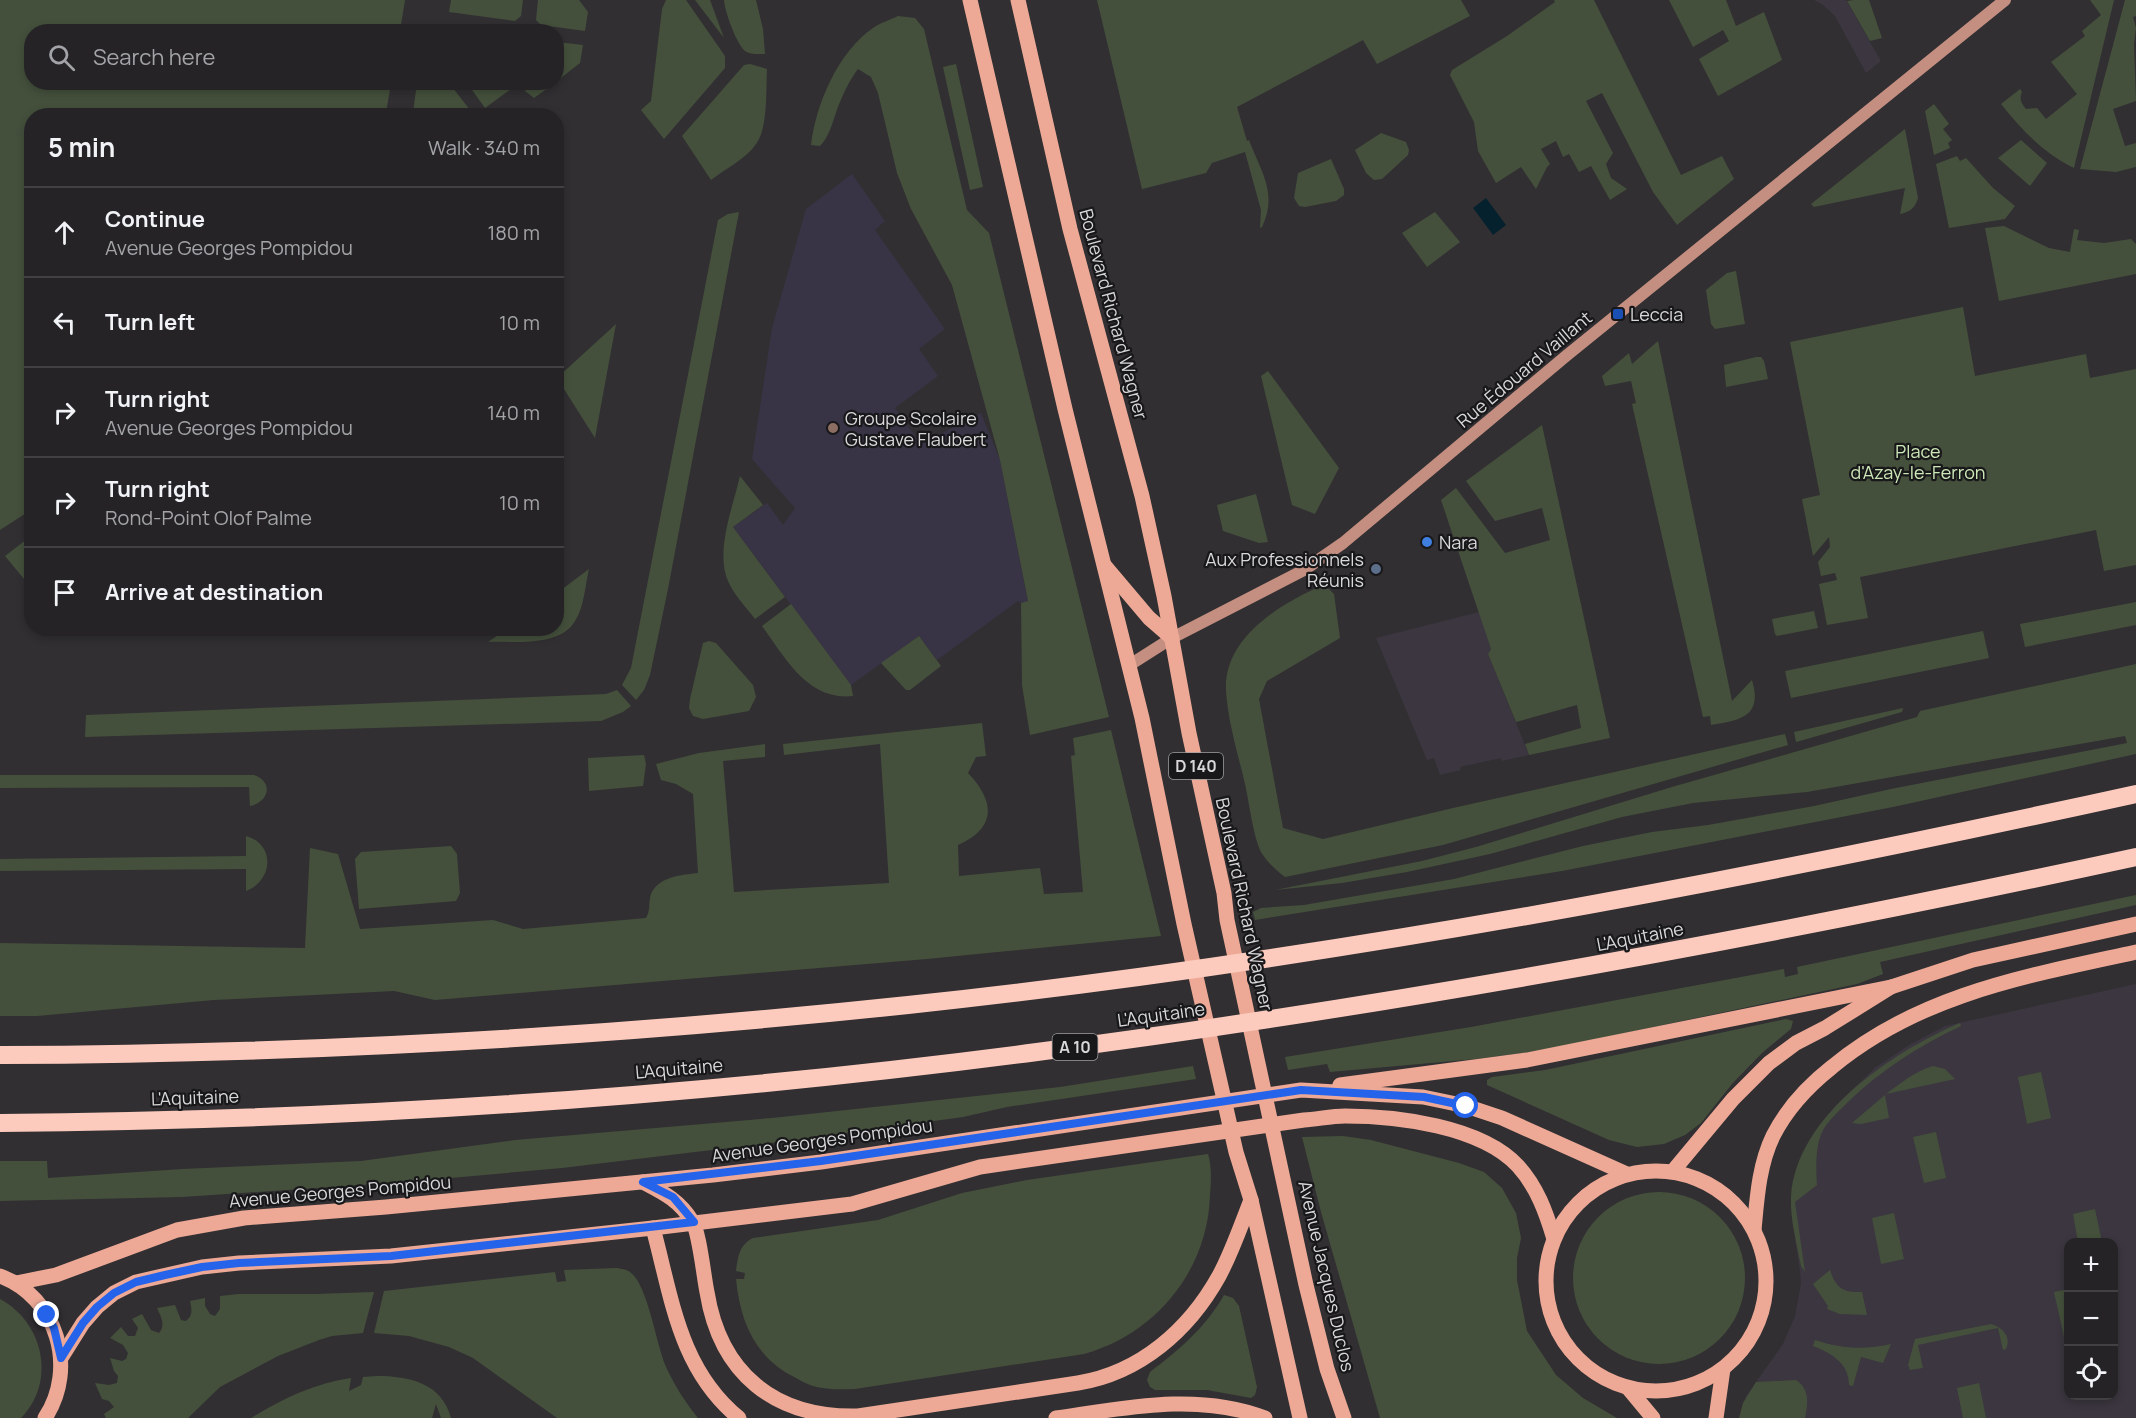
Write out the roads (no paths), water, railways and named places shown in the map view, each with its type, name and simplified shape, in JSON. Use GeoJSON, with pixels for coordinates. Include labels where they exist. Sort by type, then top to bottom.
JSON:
{"type":"FeatureCollection","features":[{"type":"Feature","properties":{"kind":"highway"},"geometry":{"type":"LineString","coordinates":[[0,1055],[276,1049],[530,1036],[780,1017],[1024,991],[1259,959],[1501,919],[1857,853],[2136,794]]}},
{"type":"Feature","properties":{"kind":"highway","name":"L'Aquitaine"},"geometry":{"type":"LineString","coordinates":[[0,1123],[290,1115],[547,1100],[787,1080],[1032,1053],[1269,1020],[1511,980],[1881,911],[2136,857]]}},
{"type":"Feature","properties":{"kind":"main road"},"geometry":{"type":"LineString","coordinates":[[970,0],[1102,563],[1142,718],[1184,924],[1236,1152],[1251,1200],[1300,1418]]}},
{"type":"Feature","properties":{"kind":"main road","name":"Boulevard Richard Wagner"},"geometry":{"type":"LineString","coordinates":[[1017,0],[1070,229],[1136,468],[1156,556],[1189,733],[1224,893],[1227,920],[1276,1143]]}},
{"type":"Feature","properties":{"kind":"main road","name":"Rue Édouard Vaillant"},"geometry":{"type":"LineString","coordinates":[[1128,666],[1172,638],[1304,570],[1343,543],[1566,356],[2005,0]]}},
{"type":"Feature","properties":{"kind":"main road"},"geometry":{"type":"LineString","coordinates":[[1102,563],[1149,618],[1172,638]]}},
{"type":"Feature","properties":{"kind":"main road"},"geometry":{"type":"LineString","coordinates":[[1301,1090],[1527,1060],[1891,987],[1973,960],[2136,924]]}},
{"type":"Feature","properties":{"kind":"main road"},"geometry":{"type":"LineString","coordinates":[[1754,1230],[1758,1190],[1773,1137],[1800,1096],[1846,1055],[1898,1023],[1945,1001],[1981,988],[2016,978],[2136,952]]}},
{"type":"Feature","properties":{"kind":"main road"},"geometry":{"type":"LineString","coordinates":[[1673,1171],[1733,1099],[1769,1063],[1796,1043],[1825,1028],[1891,987]]}},
{"type":"Feature","properties":{"kind":"main road","name":"Avenue Georges Pompidou"},"geometry":{"type":"LineString","coordinates":[[16,1283],[56,1275],[155,1237],[197,1225],[244,1218],[386,1207],[643,1182],[821,1161],[1301,1090],[1424,1097],[1466,1106],[1502,1118],[1627,1174]]}},
{"type":"Feature","properties":{"kind":"main road"},"geometry":{"type":"LineString","coordinates":[[61,1358],[83,1323],[114,1293],[136,1282],[202,1267],[239,1263],[391,1256],[852,1204],[945,1176],[1021,1161],[1343,1116],[1381,1117],[1420,1123],[1457,1132],[1491,1145],[1517,1165],[1537,1192],[1554,1239]]}},
{"type":"Feature","properties":{"kind":"main road","name":"Avenue Jacques Duclos"},"geometry":{"type":"LineString","coordinates":[[1276,1143],[1306,1285],[1327,1369],[1344,1418]]}},
{"type":"Feature","properties":{"kind":"main road"},"geometry":{"type":"LineString","coordinates":[[1673,1171],[1698,1178],[1720,1191],[1740,1208],[1754,1230],[1763,1253],[1767,1278],[1763,1306],[1754,1333],[1724,1369],[1702,1382],[1678,1389],[1653,1392],[1628,1388],[1599,1376],[1575,1356],[1558,1330],[1548,1300],[1546,1269],[1554,1239],[1571,1210],[1596,1188],[1627,1174],[1673,1171]]}},
{"type":"Feature","properties":{"kind":"main road"},"geometry":{"type":"LineString","coordinates":[[643,1182],[673,1197],[694,1222],[710,1312],[719,1341],[734,1364],[761,1392],[788,1407],[815,1416],[842,1417],[1092,1381],[1138,1363],[1171,1338],[1195,1312],[1219,1275],[1251,1200]]}},
{"type":"Feature","properties":{"kind":"main road"},"geometry":{"type":"LineString","coordinates":[[653,1228],[688,1352],[697,1371],[711,1390],[739,1418]]}},
{"type":"Feature","properties":{"kind":"main road"},"geometry":{"type":"LineString","coordinates":[[0,1276],[16,1283],[28,1292],[47,1315],[54,1328],[61,1358],[58,1388],[54,1403],[45,1418]]}},
{"type":"Feature","properties":{"kind":"main road"},"geometry":{"type":"LineString","coordinates":[[1716,1418],[1724,1369]]}},
{"type":"Feature","properties":{"kind":"main road"},"geometry":{"type":"LineString","coordinates":[[1628,1388],[1653,1418]]}},
{"type":"Feature","properties":{"kind":"main road"},"geometry":{"type":"LineString","coordinates":[[1056,1418],[1153,1405],[1179,1404],[1234,1408],[1265,1418]]}},
{"type":"Feature","properties":{"kind":"water"},"geometry":{"type":"Polygon","coordinates":[[[1486,198],[1506,225],[1493,235],[1473,208],[1486,198]]]}},
{"type":"Feature","properties":{"kind":"place","name":"Leccia"},"geometry":{"type":"Point","coordinates":[1618,314]}},
{"type":"Feature","properties":{"kind":"place","name":"Groupe Scolaire Gustave Flaubert"},"geometry":{"type":"Point","coordinates":[833,428]}},
{"type":"Feature","properties":{"kind":"place","name":"Nara"},"geometry":{"type":"Point","coordinates":[1427,542]}},
{"type":"Feature","properties":{"kind":"place","name":"Aux Professionnels Réunis"},"geometry":{"type":"Point","coordinates":[1376,569]}},
{"type":"Feature","properties":{"kind":"park label","name":"Place d'Azay-le-Ferron"},"geometry":{"type":"Point","coordinates":[1918,461]}}]}
